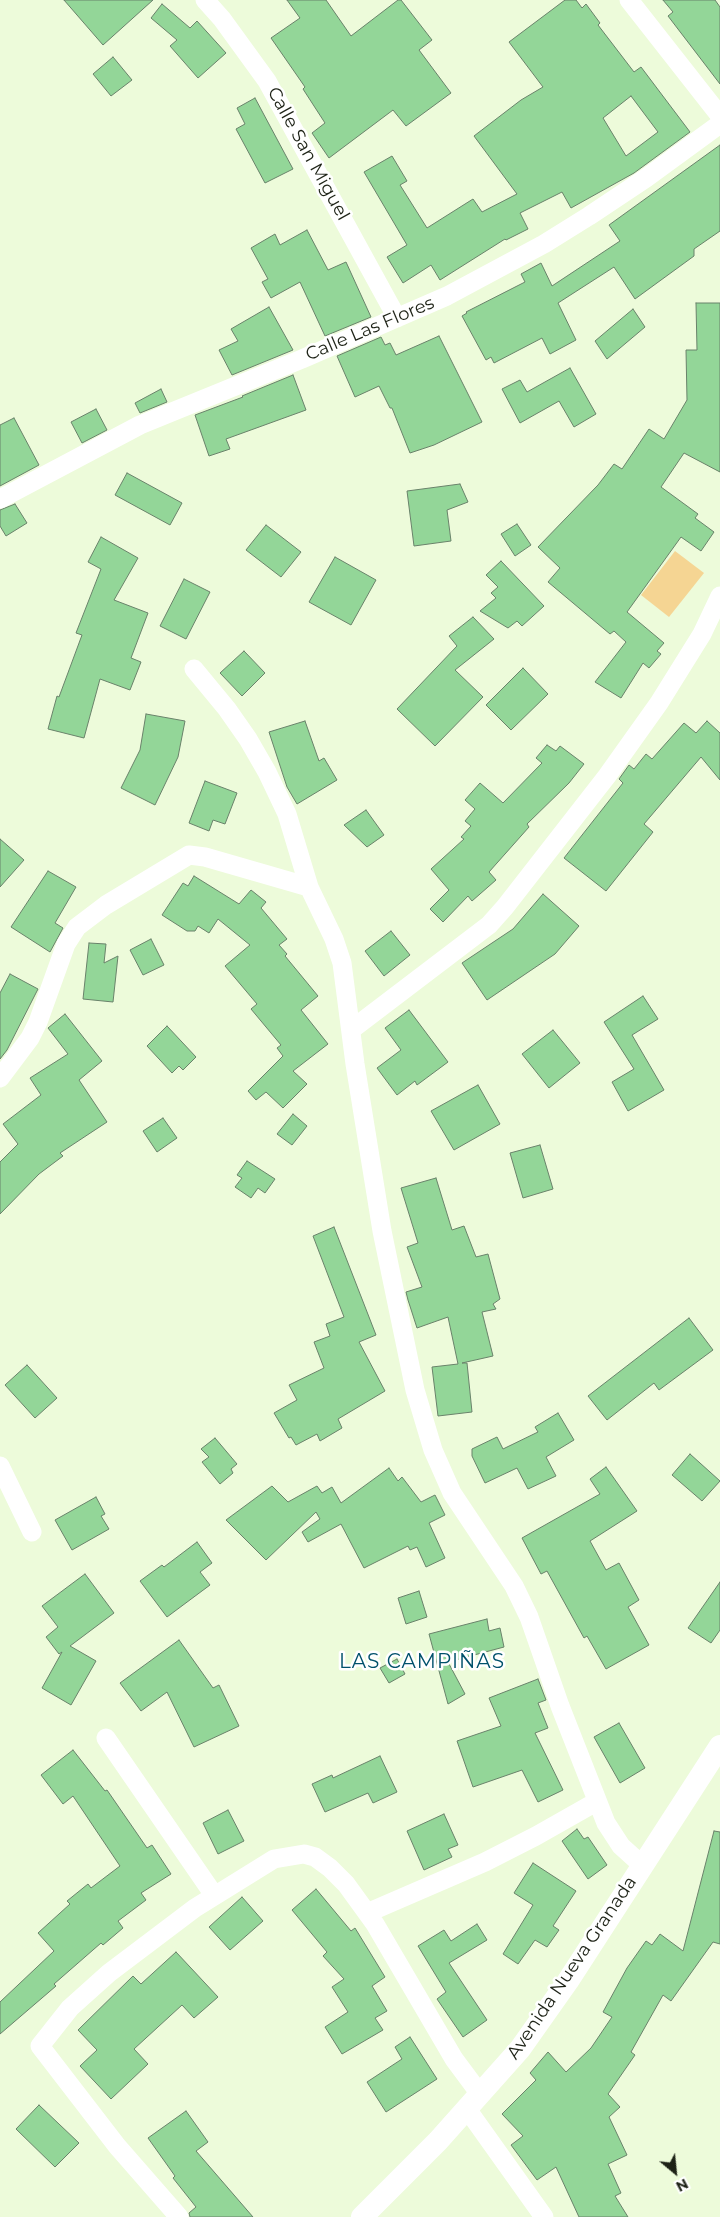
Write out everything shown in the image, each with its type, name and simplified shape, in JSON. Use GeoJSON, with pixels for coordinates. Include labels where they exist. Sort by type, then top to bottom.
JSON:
{"type":"FeatureCollection","features":[{"type":"Feature","properties":{"kind":"street","name":"Calle San Miguel"},"geometry":{"type":"LineString","coordinates":[[205,0],[222,19],[268,81],[397,318]]}},
{"type":"Feature","properties":{"kind":"street"},"geometry":{"type":"LineString","coordinates":[[629,0],[720,116]]}},
{"type":"Feature","properties":{"kind":"street","name":"Calle Las Flores"},"geometry":{"type":"LineString","coordinates":[[0,499],[140,425],[447,296],[552,239],[646,178],[720,124]]}},
{"type":"Feature","properties":{"kind":"street"},"geometry":{"type":"LineString","coordinates":[[351,1030],[481,931],[506,907],[607,776],[659,703],[702,634],[720,596]]}},
{"type":"Feature","properties":{"kind":"street"},"geometry":{"type":"LineString","coordinates":[[194,669],[238,724],[267,772],[287,814],[310,887],[334,938],[342,963],[385,1248],[399,1322],[424,1426],[443,1476],[452,1493],[514,1586],[529,1617],[596,1802],[613,1836],[642,1865]]}},
{"type":"Feature","properties":{"kind":"street"},"geometry":{"type":"LineString","coordinates":[[0,1078],[30,1038],[38,1022],[66,944],[77,927],[114,900],[189,855],[205,857],[310,887]]}},
{"type":"Feature","properties":{"kind":"street"},"geometry":{"type":"LineString","coordinates":[[0,1466],[32,1532]]}},
{"type":"Feature","properties":{"kind":"street"},"geometry":{"type":"LineString","coordinates":[[106,1738],[214,1895]]}},
{"type":"Feature","properties":{"kind":"street","name":"Avenida Nueva Granada"},"geometry":{"type":"LineString","coordinates":[[362,2217],[474,2101],[520,2049],[539,2023],[720,1746]]}},
{"type":"Feature","properties":{"kind":"street"},"geometry":{"type":"LineString","coordinates":[[367,1913],[484,1862],[536,1836],[596,1802]]}},
{"type":"Feature","properties":{"kind":"street"},"geometry":{"type":"LineString","coordinates":[[179,2217],[117,2146],[40,2046],[70,2008],[109,1973],[214,1895],[274,1860],[304,1854],[315,1857],[330,1868],[346,1884],[367,1913],[454,2059],[474,2101],[516,2176],[544,2217]]}},
{"type":"Feature","properties":{"kind":"shaded area"},"geometry":{"type":"Polygon","coordinates":[[[675,551],[704,573],[669,617],[641,595],[675,551]]]}},
{"type":"Feature","properties":{"kind":"building"},"geometry":{"type":"Polygon","coordinates":[[[64,0],[153,0],[103,45],[64,0]]]}},
{"type":"Feature","properties":{"kind":"building"},"geometry":{"type":"Polygon","coordinates":[[[287,0],[326,0],[351,36],[398,0],[401,0],[432,40],[419,50],[451,93],[406,126],[393,110],[329,158],[312,133],[325,123],[303,89],[305,87],[271,38],[300,18],[287,0]]]}},
{"type":"Feature","properties":{"kind":"building"},"geometry":{"type":"Polygon","coordinates":[[[565,0],[576,0],[582,8],[586,4],[600,23],[598,25],[634,72],[641,67],[690,132],[634,173],[571,208],[562,192],[520,213],[528,229],[505,239],[440,280],[431,265],[403,283],[387,257],[407,245],[364,172],[392,156],[407,181],[400,185],[427,228],[473,199],[482,212],[517,194],[474,136],[521,100],[543,87],[509,42],[565,0]],[[631,96],[603,118],[626,156],[658,132],[631,96]]]}},
{"type":"Feature","properties":{"kind":"building"},"geometry":{"type":"Polygon","coordinates":[[[663,0],[715,0],[720,7],[720,84],[668,16],[673,12],[663,0]]]}},
{"type":"Feature","properties":{"kind":"building"},"geometry":{"type":"Polygon","coordinates":[[[162,4],[190,28],[197,21],[226,53],[198,78],[170,46],[177,40],[151,18],[162,4]]]}},
{"type":"Feature","properties":{"kind":"building"},"geometry":{"type":"Polygon","coordinates":[[[113,57],[132,80],[111,96],[93,74],[113,57]]]}},
{"type":"Feature","properties":{"kind":"building"},"geometry":{"type":"Polygon","coordinates":[[[255,98],[293,169],[265,183],[236,129],[245,124],[237,108],[255,98]]]}},
{"type":"Feature","properties":{"kind":"building"},"geometry":{"type":"Polygon","coordinates":[[[720,145],[720,231],[694,249],[694,256],[635,299],[614,267],[558,303],[576,340],[550,354],[542,338],[494,363],[491,357],[486,360],[462,316],[466,312],[525,282],[521,274],[541,263],[552,286],[620,241],[609,225],[720,145]]]}},
{"type":"Feature","properties":{"kind":"building"},"geometry":{"type":"Polygon","coordinates":[[[307,230],[328,270],[346,262],[371,317],[325,336],[300,282],[271,298],[262,282],[268,279],[251,248],[275,234],[280,245],[307,230]]]}},
{"type":"Feature","properties":{"kind":"building"},"geometry":{"type":"Polygon","coordinates":[[[696,303],[720,303],[720,472],[684,453],[661,487],[698,514],[695,518],[714,532],[701,551],[681,537],[627,612],[664,643],[657,651],[661,654],[649,668],[643,663],[621,698],[595,682],[626,642],[614,631],[610,634],[548,582],[560,568],[538,547],[598,485],[614,464],[622,469],[649,429],[664,439],[687,400],[686,350],[697,350],[696,303]]]}},
{"type":"Feature","properties":{"kind":"building"},"geometry":{"type":"Polygon","coordinates":[[[269,307],[293,350],[232,375],[219,350],[238,341],[231,329],[269,307]]]}},
{"type":"Feature","properties":{"kind":"building"},"geometry":{"type":"Polygon","coordinates":[[[633,309],[645,327],[607,359],[595,341],[633,309]]]}},
{"type":"Feature","properties":{"kind":"building"},"geometry":{"type":"Polygon","coordinates":[[[439,336],[482,422],[434,445],[410,453],[392,408],[390,408],[379,386],[355,397],[337,356],[381,337],[385,345],[390,343],[396,355],[439,336]]]}},
{"type":"Feature","properties":{"kind":"building"},"geometry":{"type":"Polygon","coordinates":[[[570,368],[596,414],[574,427],[559,401],[520,423],[502,389],[520,380],[527,392],[570,368]]]}},
{"type":"Feature","properties":{"kind":"building"},"geometry":{"type":"Polygon","coordinates":[[[293,375],[306,410],[226,439],[230,449],[209,456],[195,415],[293,375]]]}},
{"type":"Feature","properties":{"kind":"building"},"geometry":{"type":"Polygon","coordinates":[[[161,389],[167,402],[140,413],[135,403],[161,389]]]}},
{"type":"Feature","properties":{"kind":"building"},"geometry":{"type":"Polygon","coordinates":[[[96,409],[107,430],[82,443],[71,422],[96,409]]]}},
{"type":"Feature","properties":{"kind":"building"},"geometry":{"type":"Polygon","coordinates":[[[14,418],[39,465],[0,486],[0,425],[14,418]]]}},
{"type":"Feature","properties":{"kind":"building"},"geometry":{"type":"Polygon","coordinates":[[[127,473],[182,503],[170,525],[115,495],[127,473]]]}},
{"type":"Feature","properties":{"kind":"building"},"geometry":{"type":"Polygon","coordinates":[[[460,484],[468,502],[447,510],[451,541],[414,546],[407,491],[460,484]]]}},
{"type":"Feature","properties":{"kind":"building"},"geometry":{"type":"Polygon","coordinates":[[[15,504],[27,523],[6,536],[0,526],[0,510],[15,504]]]}},
{"type":"Feature","properties":{"kind":"building"},"geometry":{"type":"Polygon","coordinates":[[[517,524],[531,545],[515,556],[501,534],[517,524]]]}},
{"type":"Feature","properties":{"kind":"building"},"geometry":{"type":"Polygon","coordinates":[[[266,525],[301,552],[281,577],[246,550],[266,525]]]}},
{"type":"Feature","properties":{"kind":"building"},"geometry":{"type":"Polygon","coordinates":[[[101,537],[138,558],[114,600],[148,613],[131,658],[141,662],[130,690],[100,679],[84,738],[48,729],[57,696],[59,697],[82,635],[76,633],[101,569],[88,562],[101,537]]]}},
{"type":"Feature","properties":{"kind":"building"},"geometry":{"type":"Polygon","coordinates":[[[335,557],[376,580],[351,625],[309,602],[335,557]]]}},
{"type":"Feature","properties":{"kind":"building"},"geometry":{"type":"Polygon","coordinates":[[[501,561],[544,606],[522,626],[517,621],[508,628],[480,611],[496,598],[491,593],[498,587],[486,575],[501,561]]]}},
{"type":"Feature","properties":{"kind":"building"},"geometry":{"type":"Polygon","coordinates":[[[184,579],[210,592],[186,639],[160,626],[184,579]]]}},
{"type":"Feature","properties":{"kind":"building"},"geometry":{"type":"Polygon","coordinates":[[[473,617],[494,639],[455,670],[483,697],[435,746],[397,709],[457,646],[449,636],[473,617]]]}},
{"type":"Feature","properties":{"kind":"building"},"geometry":{"type":"Polygon","coordinates":[[[244,651],[265,673],[242,696],[220,673],[244,651]]]}},
{"type":"Feature","properties":{"kind":"building"},"geometry":{"type":"Polygon","coordinates":[[[523,668],[548,694],[511,730],[486,705],[523,668]]]}},
{"type":"Feature","properties":{"kind":"building"},"geometry":{"type":"Polygon","coordinates":[[[146,714],[185,721],[178,757],[155,805],[121,788],[140,750],[146,714]]]}},
{"type":"Feature","properties":{"kind":"building"},"geometry":{"type":"Polygon","coordinates":[[[305,721],[319,761],[324,758],[337,780],[297,804],[287,787],[269,732],[305,721]]]}},
{"type":"Feature","properties":{"kind":"building"},"geometry":{"type":"Polygon","coordinates":[[[707,721],[720,733],[720,780],[701,757],[644,824],[653,832],[606,891],[564,858],[623,783],[619,779],[629,765],[634,769],[646,754],[652,759],[684,723],[696,733],[707,721]]]}},
{"type":"Feature","properties":{"kind":"building"},"geometry":{"type":"Polygon","coordinates":[[[547,745],[556,751],[560,746],[584,764],[569,783],[527,824],[529,827],[489,872],[496,880],[472,901],[468,896],[443,922],[430,909],[449,890],[431,869],[464,839],[461,837],[471,826],[465,821],[475,809],[465,800],[480,783],[503,803],[542,763],[536,758],[547,745]]]}},
{"type":"Feature","properties":{"kind":"building"},"geometry":{"type":"Polygon","coordinates":[[[205,781],[237,793],[225,824],[213,820],[209,831],[189,823],[205,781]]]}},
{"type":"Feature","properties":{"kind":"building"},"geometry":{"type":"Polygon","coordinates":[[[366,810],[384,835],[367,847],[344,825],[366,810]]]}},
{"type":"Feature","properties":{"kind":"building"},"geometry":{"type":"Polygon","coordinates":[[[0,839],[24,860],[0,887],[0,839]]]}},
{"type":"Feature","properties":{"kind":"building"},"geometry":{"type":"Polygon","coordinates":[[[48,871],[76,887],[55,923],[63,928],[50,952],[11,927],[48,871]]]}},
{"type":"Feature","properties":{"kind":"building"},"geometry":{"type":"Polygon","coordinates":[[[194,876],[239,904],[251,890],[266,902],[261,908],[287,939],[279,945],[287,954],[285,956],[318,996],[301,1010],[328,1044],[293,1071],[307,1084],[283,1108],[266,1092],[256,1100],[248,1091],[283,1056],[277,1048],[281,1045],[251,1009],[257,1004],[225,966],[250,945],[218,919],[209,933],[198,926],[195,931],[187,931],[162,915],[183,883],[188,886],[194,876]]]}},
{"type":"Feature","properties":{"kind":"building"},"geometry":{"type":"Polygon","coordinates":[[[543,894],[579,926],[555,954],[487,1000],[462,963],[513,929],[543,894]]]}},
{"type":"Feature","properties":{"kind":"building"},"geometry":{"type":"Polygon","coordinates":[[[391,931],[410,955],[384,976],[365,951],[391,931]]]}},
{"type":"Feature","properties":{"kind":"building"},"geometry":{"type":"Polygon","coordinates":[[[151,939],[164,965],[143,975],[130,950],[151,939]]]}},
{"type":"Feature","properties":{"kind":"building"},"geometry":{"type":"Polygon","coordinates":[[[89,943],[106,944],[104,963],[118,956],[113,1002],[83,999],[89,943]]]}},
{"type":"Feature","properties":{"kind":"building"},"geometry":{"type":"Polygon","coordinates":[[[10,974],[38,989],[7,1050],[0,1059],[0,993],[10,974]]]}},
{"type":"Feature","properties":{"kind":"building"},"geometry":{"type":"Polygon","coordinates":[[[643,996],[658,1019],[632,1035],[664,1090],[628,1111],[612,1082],[634,1069],[604,1022],[643,996]]]}},
{"type":"Feature","properties":{"kind":"building"},"geometry":{"type":"Polygon","coordinates":[[[409,1010],[448,1062],[417,1085],[415,1081],[397,1095],[377,1068],[401,1050],[385,1028],[409,1010]]]}},
{"type":"Feature","properties":{"kind":"building"},"geometry":{"type":"Polygon","coordinates":[[[65,1014],[102,1061],[79,1080],[107,1122],[60,1153],[63,1156],[39,1174],[0,1214],[0,1162],[18,1144],[3,1124],[41,1095],[30,1078],[68,1054],[48,1028],[65,1014]]]}},
{"type":"Feature","properties":{"kind":"building"},"geometry":{"type":"Polygon","coordinates":[[[167,1026],[196,1057],[183,1070],[179,1066],[172,1073],[147,1046],[167,1026]]]}},
{"type":"Feature","properties":{"kind":"building"},"geometry":{"type":"Polygon","coordinates":[[[553,1030],[580,1063],[549,1088],[522,1054],[553,1030]]]}},
{"type":"Feature","properties":{"kind":"building"},"geometry":{"type":"Polygon","coordinates":[[[478,1085],[500,1124],[454,1150],[431,1111],[478,1085]]]}},
{"type":"Feature","properties":{"kind":"building"},"geometry":{"type":"Polygon","coordinates":[[[293,1114],[307,1126],[292,1145],[277,1134],[293,1114]]]}},
{"type":"Feature","properties":{"kind":"building"},"geometry":{"type":"Polygon","coordinates":[[[163,1118],[177,1138],[157,1152],[143,1131],[163,1118]]]}},
{"type":"Feature","properties":{"kind":"building"},"geometry":{"type":"Polygon","coordinates":[[[540,1145],[553,1189],[523,1198],[510,1153],[540,1145]]]}},
{"type":"Feature","properties":{"kind":"building"},"geometry":{"type":"Polygon","coordinates":[[[247,1161],[275,1179],[265,1193],[258,1188],[251,1198],[235,1187],[242,1178],[237,1175],[247,1161]]]}},
{"type":"Feature","properties":{"kind":"building"},"geometry":{"type":"Polygon","coordinates":[[[436,1178],[452,1230],[464,1226],[476,1257],[488,1254],[500,1299],[493,1304],[496,1309],[482,1312],[493,1356],[462,1363],[467,1363],[472,1412],[438,1416],[432,1367],[458,1364],[448,1317],[417,1328],[406,1292],[422,1287],[407,1247],[418,1243],[401,1188],[436,1178]]]}},
{"type":"Feature","properties":{"kind":"building"},"geometry":{"type":"Polygon","coordinates":[[[334,1227],[376,1335],[359,1342],[385,1391],[338,1419],[342,1428],[320,1441],[317,1434],[296,1445],[291,1437],[289,1438],[274,1413],[297,1400],[289,1385],[324,1368],[314,1342],[330,1336],[326,1324],[344,1317],[313,1236],[334,1227]]]}},
{"type":"Feature","properties":{"kind":"building"},"geometry":{"type":"Polygon","coordinates":[[[689,1318],[713,1350],[659,1390],[654,1383],[607,1420],[588,1396],[689,1318]]]}},
{"type":"Feature","properties":{"kind":"building"},"geometry":{"type":"Polygon","coordinates":[[[27,1365],[57,1398],[35,1418],[5,1385],[27,1365]]]}},
{"type":"Feature","properties":{"kind":"building"},"geometry":{"type":"Polygon","coordinates":[[[558,1413],[574,1440],[546,1457],[556,1476],[528,1489],[517,1468],[485,1483],[472,1456],[472,1449],[497,1437],[503,1449],[538,1432],[535,1427],[558,1413]]]}},
{"type":"Feature","properties":{"kind":"building"},"geometry":{"type":"Polygon","coordinates":[[[215,1438],[237,1464],[231,1469],[233,1473],[220,1484],[202,1462],[209,1457],[201,1449],[215,1438]]]}},
{"type":"Feature","properties":{"kind":"building"},"geometry":{"type":"Polygon","coordinates":[[[690,1454],[720,1481],[702,1501],[672,1475],[690,1454]]]}},
{"type":"Feature","properties":{"kind":"building"},"geometry":{"type":"Polygon","coordinates":[[[606,1467],[637,1511],[590,1541],[606,1570],[619,1563],[639,1600],[628,1607],[649,1645],[606,1669],[587,1636],[584,1638],[547,1571],[541,1574],[522,1538],[600,1494],[590,1479],[606,1467]]]}},
{"type":"Feature","properties":{"kind":"building"},"geometry":{"type":"Polygon","coordinates":[[[389,1468],[398,1481],[402,1477],[421,1502],[435,1495],[445,1515],[429,1523],[445,1558],[426,1567],[417,1547],[410,1550],[408,1546],[364,1568],[341,1524],[308,1542],[302,1532],[320,1519],[316,1512],[266,1560],[226,1520],[272,1486],[288,1502],[317,1486],[322,1493],[332,1487],[341,1503],[389,1468]]]}},
{"type":"Feature","properties":{"kind":"building"},"geometry":{"type":"Polygon","coordinates":[[[96,1497],[105,1514],[101,1516],[109,1529],[72,1550],[55,1520],[96,1497]]]}},
{"type":"Feature","properties":{"kind":"building"},"geometry":{"type":"Polygon","coordinates":[[[197,1542],[212,1563],[200,1572],[210,1585],[167,1617],[140,1581],[162,1565],[164,1567],[197,1542]]]}},
{"type":"Feature","properties":{"kind":"building"},"geometry":{"type":"Polygon","coordinates":[[[85,1574],[114,1613],[70,1646],[96,1661],[71,1705],[42,1688],[62,1652],[59,1654],[46,1637],[58,1627],[42,1606],[85,1574]]]}},
{"type":"Feature","properties":{"kind":"building"},"geometry":{"type":"Polygon","coordinates":[[[720,1582],[720,1630],[711,1643],[688,1628],[720,1582]]]}},
{"type":"Feature","properties":{"kind":"building"},"geometry":{"type":"Polygon","coordinates":[[[419,1591],[427,1617],[406,1624],[398,1598],[419,1591]]]}},
{"type":"Feature","properties":{"kind":"building"},"geometry":{"type":"Polygon","coordinates":[[[487,1619],[489,1631],[500,1628],[504,1647],[448,1662],[465,1694],[448,1704],[429,1634],[487,1619]]]}},
{"type":"Feature","properties":{"kind":"building"},"geometry":{"type":"Polygon","coordinates":[[[179,1640],[213,1688],[219,1685],[239,1726],[194,1747],[167,1692],[141,1711],[120,1683],[179,1640]]]}},
{"type":"Feature","properties":{"kind":"building"},"geometry":{"type":"Polygon","coordinates":[[[397,1659],[405,1674],[389,1683],[380,1668],[397,1659]]]}},
{"type":"Feature","properties":{"kind":"building"},"geometry":{"type":"Polygon","coordinates":[[[538,1679],[546,1700],[538,1703],[548,1728],[535,1733],[563,1790],[538,1802],[522,1770],[473,1787],[457,1741],[501,1726],[489,1698],[538,1679]]]}},
{"type":"Feature","properties":{"kind":"building"},"geometry":{"type":"Polygon","coordinates":[[[619,1723],[645,1768],[620,1783],[594,1737],[619,1723]]]}},
{"type":"Feature","properties":{"kind":"building"},"geometry":{"type":"Polygon","coordinates":[[[73,1750],[105,1791],[107,1790],[147,1848],[152,1845],[171,1874],[141,1893],[146,1900],[118,1921],[123,1928],[103,1945],[101,1943],[54,1984],[56,1986],[0,2034],[0,2002],[54,1951],[38,1933],[70,1904],[67,1901],[88,1884],[91,1888],[120,1866],[73,1796],[63,1804],[41,1775],[73,1750]]]}},
{"type":"Feature","properties":{"kind":"building"},"geometry":{"type":"Polygon","coordinates":[[[380,1756],[397,1792],[373,1803],[368,1793],[325,1812],[312,1784],[332,1775],[333,1778],[380,1756]]]}},
{"type":"Feature","properties":{"kind":"building"},"geometry":{"type":"Polygon","coordinates":[[[228,1810],[244,1841],[218,1854],[203,1823],[228,1810]]]}},
{"type":"Feature","properties":{"kind":"building"},"geometry":{"type":"Polygon","coordinates":[[[444,1814],[458,1845],[448,1849],[452,1857],[424,1870],[407,1831],[444,1814]]]}},
{"type":"Feature","properties":{"kind":"building"},"geometry":{"type":"Polygon","coordinates":[[[577,1829],[584,1839],[588,1837],[607,1865],[588,1879],[562,1841],[577,1829]]]}},
{"type":"Feature","properties":{"kind":"building"},"geometry":{"type":"Polygon","coordinates":[[[714,1831],[720,1832],[720,1944],[713,1942],[671,2001],[663,1995],[631,2052],[635,2055],[608,2094],[620,2107],[609,2117],[627,2155],[608,2164],[621,2193],[615,2196],[628,2217],[579,2217],[556,2167],[537,2180],[511,2145],[523,2136],[502,2114],[536,2080],[530,2073],[548,2052],[566,2072],[591,2048],[612,2017],[603,2012],[627,1968],[646,1941],[652,1945],[660,1934],[683,1951],[714,1831]]]}},
{"type":"Feature","properties":{"kind":"building"},"geometry":{"type":"Polygon","coordinates":[[[533,1863],[576,1891],[553,1926],[559,1930],[547,1947],[535,1940],[518,1964],[503,1954],[533,1905],[514,1893],[533,1863]]]}},
{"type":"Feature","properties":{"kind":"building"},"geometry":{"type":"Polygon","coordinates":[[[316,1889],[351,1931],[355,1928],[385,1977],[372,1986],[387,2011],[375,2018],[383,2030],[342,2054],[325,2027],[348,2012],[332,1987],[344,1979],[323,1956],[327,1952],[292,1910],[316,1889]]]}},
{"type":"Feature","properties":{"kind":"building"},"geometry":{"type":"Polygon","coordinates":[[[242,1897],[263,1921],[230,1950],[209,1927],[242,1897]]]}},
{"type":"Feature","properties":{"kind":"building"},"geometry":{"type":"Polygon","coordinates":[[[477,1924],[487,1940],[449,1963],[487,2020],[463,2037],[437,1999],[446,1992],[418,1946],[444,1930],[451,1941],[477,1924]]]}},
{"type":"Feature","properties":{"kind":"building"},"geometry":{"type":"Polygon","coordinates":[[[176,1952],[218,1997],[194,2018],[182,2005],[134,2049],[148,2064],[111,2099],[80,2066],[97,2050],[78,2030],[133,1976],[141,1984],[176,1952]]]}},
{"type":"Feature","properties":{"kind":"building"},"geometry":{"type":"Polygon","coordinates":[[[410,2037],[437,2079],[386,2112],[367,2082],[402,2059],[395,2047],[410,2037]]]}},
{"type":"Feature","properties":{"kind":"building"},"geometry":{"type":"Polygon","coordinates":[[[39,2105],[79,2143],[55,2167],[16,2129],[39,2105]]]}},
{"type":"Feature","properties":{"kind":"building"},"geometry":{"type":"Polygon","coordinates":[[[186,2111],[208,2142],[196,2151],[253,2217],[190,2217],[189,2213],[196,2207],[173,2178],[175,2176],[148,2138],[186,2111]]]}},
{"type":"Feature","properties":{"kind":"district","name":"LAS CAMPIÑAS"},"geometry":{"type":"Point","coordinates":[422,1662]}}]}
